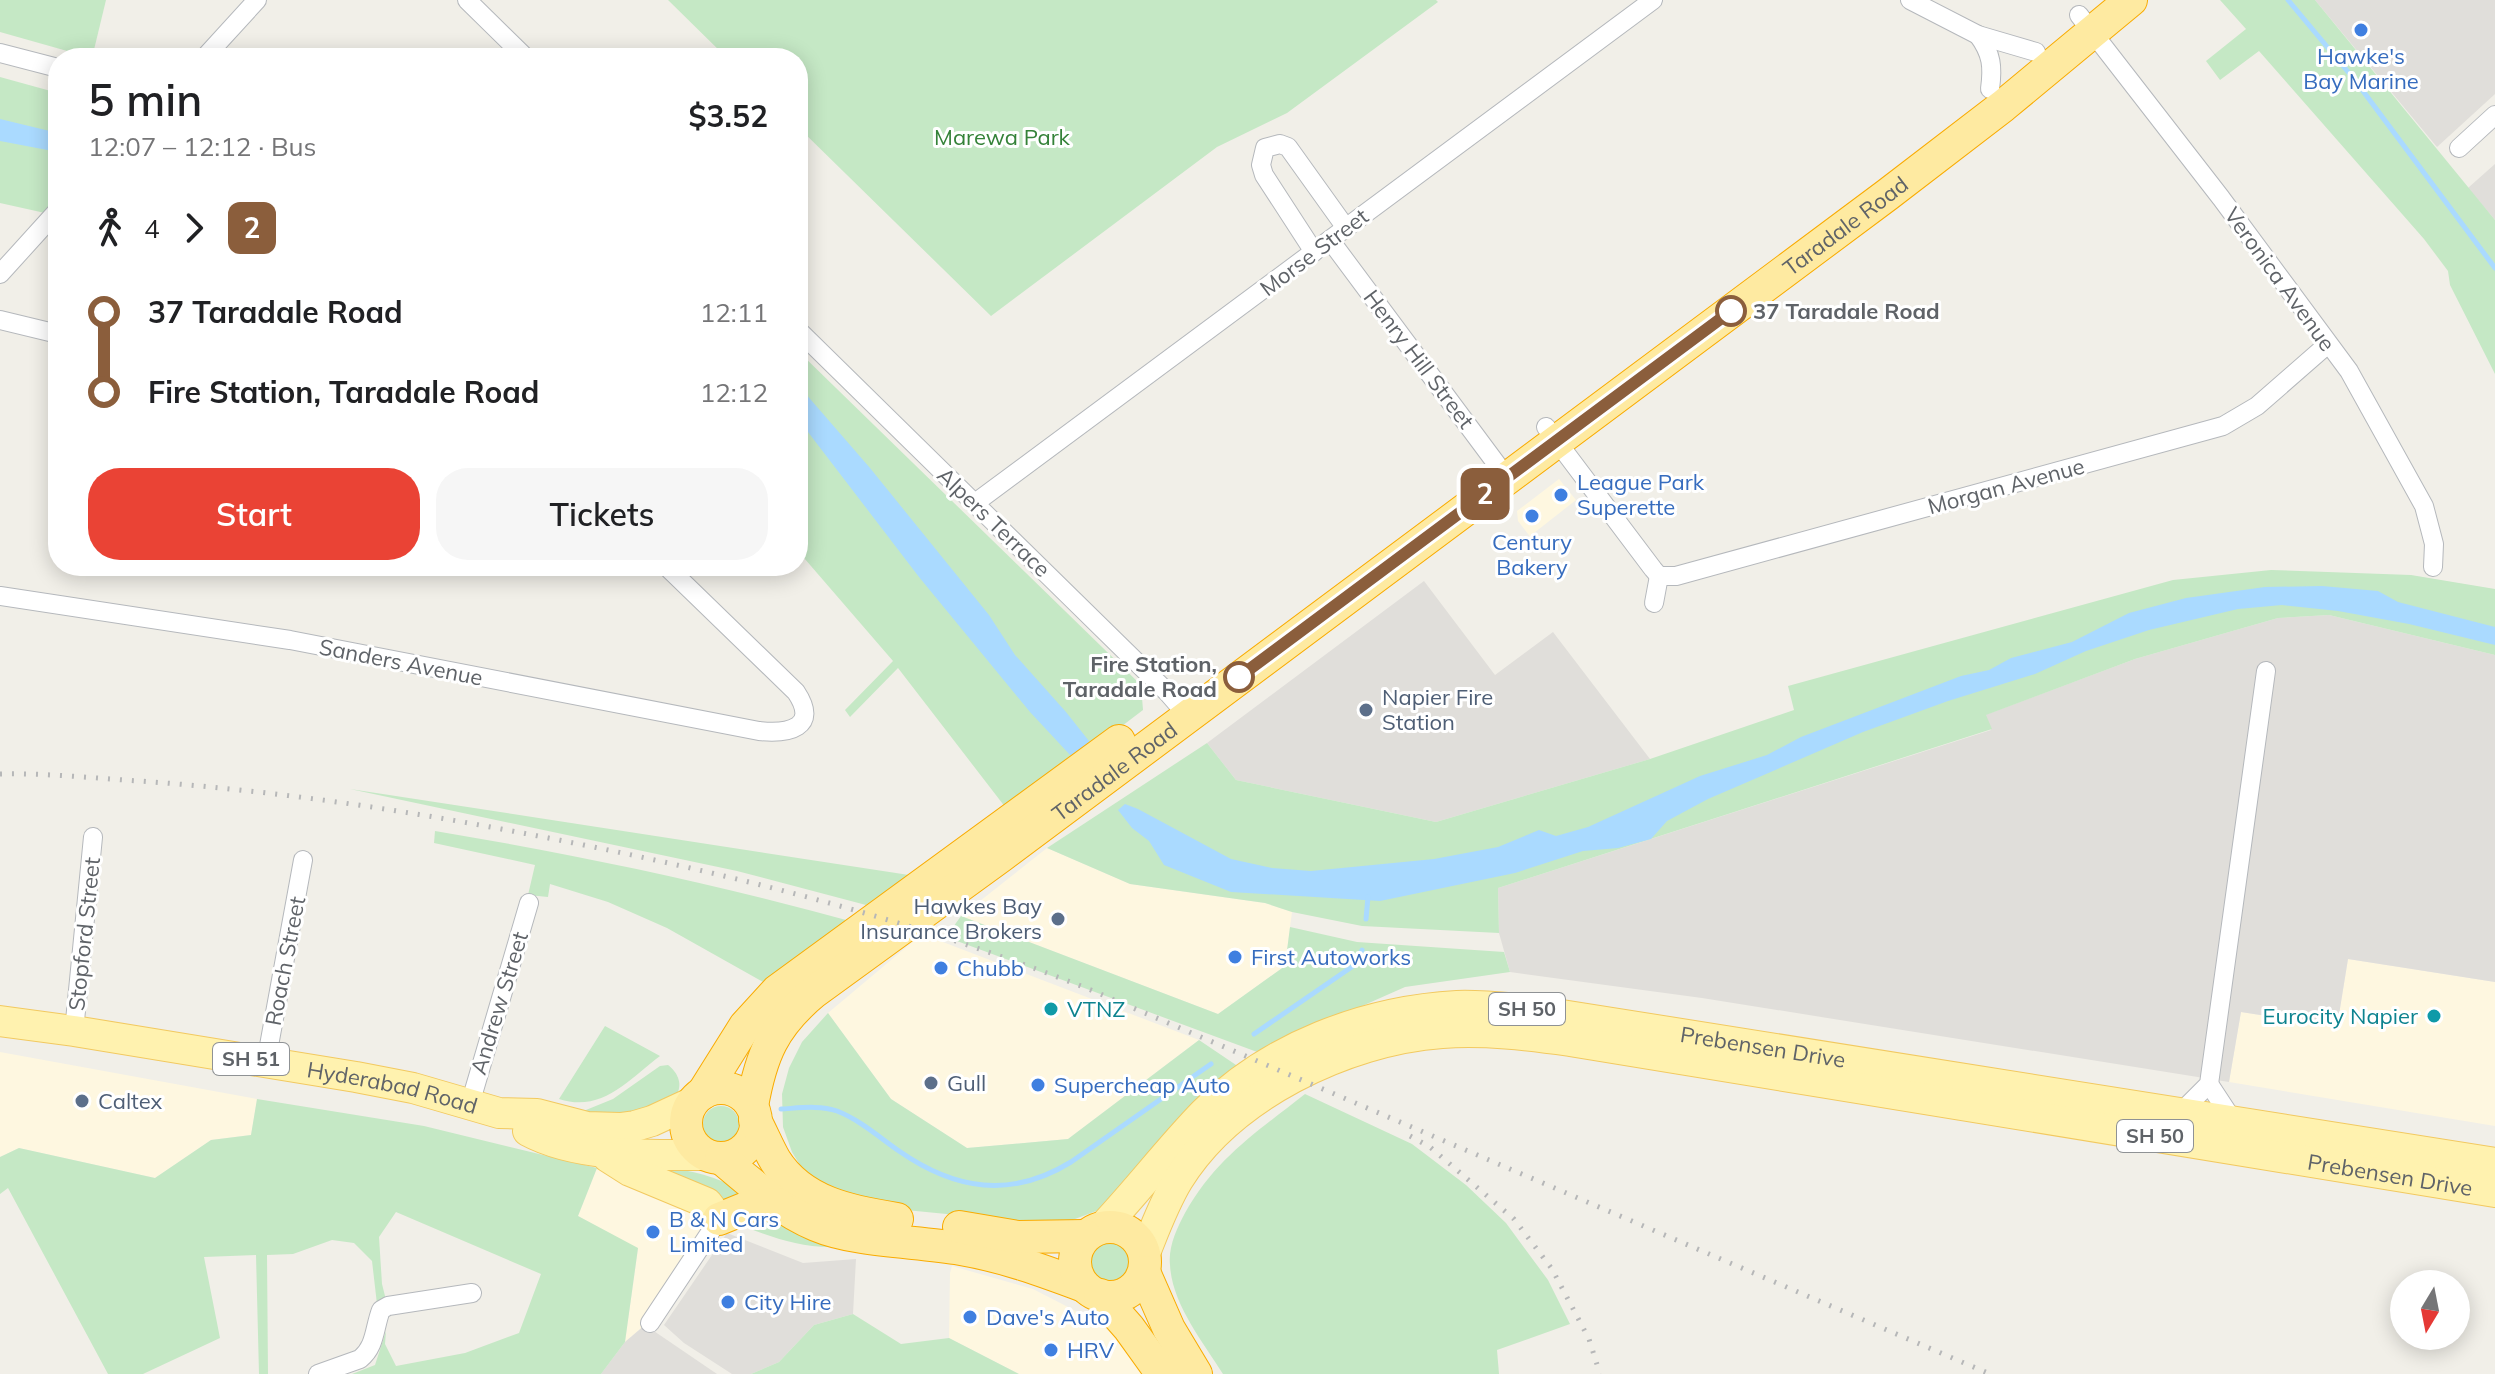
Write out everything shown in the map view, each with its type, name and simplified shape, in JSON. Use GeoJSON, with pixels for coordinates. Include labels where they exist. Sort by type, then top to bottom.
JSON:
{"type":"FeatureCollection","features":[{"type":"Feature","properties":{"kind":"highway","name":"Taradale Road"},"geometry":{"type":"LineString","coordinates":[[754,1113],[766,1050],[779,1027],[796,1007],[1181,708],[1551,434],[1880,179],[2036,52],[2089,16],[2131,0]]}},
{"type":"Feature","properties":{"kind":"highway","name":"Taradale Road"},"geometry":{"type":"LineString","coordinates":[[1551,434],[1887,195],[2003,106],[2089,16]]}},
{"type":"Feature","properties":{"kind":"highway","name":"Taradale Road"},"geometry":{"type":"LineString","coordinates":[[698,1098],[745,1026],[777,991],[1045,793],[1181,708]]}},
{"type":"Feature","properties":{"kind":"highway","name":"SH 51"},"geometry":{"type":"LineString","coordinates":[[698,1098],[711,1089],[731,1090],[746,1099],[754,1113]]}},
{"type":"Feature","properties":{"kind":"highway"},"geometry":{"type":"LineString","coordinates":[[698,1098],[686,1119],[689,1137],[700,1151],[715,1157],[778,1204],[816,1225],[840,1233],[963,1249],[1048,1272],[1092,1290]]}},
{"type":"Feature","properties":{"kind":"highway"},"geometry":{"type":"LineString","coordinates":[[715,1157],[742,1151],[755,1132],[754,1113]]}},
{"type":"Feature","properties":{"kind":"highway"},"geometry":{"type":"LineString","coordinates":[[754,1113],[776,1162],[795,1182],[833,1206],[995,1235],[1125,1229],[1141,1243],[1144,1263],[1169,1329],[1196,1374]]}},
{"type":"Feature","properties":{"kind":"highway"},"geometry":{"type":"LineString","coordinates":[[719,1219],[751,1206],[778,1204]]}},
{"type":"Feature","properties":{"kind":"highway"},"geometry":{"type":"LineString","coordinates":[[1094,1231],[1075,1255],[1075,1266],[1162,1374]]}},
{"type":"Feature","properties":{"kind":"highway","name":"SH 50"},"geometry":{"type":"LineString","coordinates":[[1092,1290],[1120,1296],[1131,1291],[1144,1263]]}},
{"type":"Feature","properties":{"kind":"main road","name":"Prebensen Drive"},"geometry":{"type":"LineString","coordinates":[[1094,1231],[1206,1110],[1266,1065],[1307,1044],[1366,1021],[1433,1008],[1489,1006],[1530,1010],[2495,1163]]}},
{"type":"Feature","properties":{"kind":"main road","name":"Hyderabad Road"},"geometry":{"type":"LineString","coordinates":[[0,1021],[413,1088],[499,1113],[532,1133],[597,1151],[715,1157]]}},
{"type":"Feature","properties":{"kind":"main road","name":"Prebensen Drive"},"geometry":{"type":"LineString","coordinates":[[1144,1263],[1164,1206],[1179,1179],[1221,1130],[1259,1098],[1326,1060],[1367,1047],[1439,1033],[1480,1031],[1570,1041],[2495,1192]]}},
{"type":"Feature","properties":{"kind":"main road","name":"Hyderabad Road"},"geometry":{"type":"LineString","coordinates":[[499,1113],[537,1114],[587,1127],[620,1128],[652,1121],[698,1098]]}},
{"type":"Feature","properties":{"kind":"main road"},"geometry":{"type":"LineString","coordinates":[[597,1151],[630,1171],[707,1203],[719,1219]]}},
{"type":"Feature","properties":{"kind":"street"},"geometry":{"type":"LineString","coordinates":[[213,48],[257,0]]}},
{"type":"Feature","properties":{"kind":"street"},"geometry":{"type":"LineString","coordinates":[[467,0],[516,48]]}},
{"type":"Feature","properties":{"kind":"street","name":"Morse Street"},"geometry":{"type":"LineString","coordinates":[[975,503],[1653,0]]}},
{"type":"Feature","properties":{"kind":"street"},"geometry":{"type":"LineString","coordinates":[[1910,0],[1978,35],[2036,52]]}},
{"type":"Feature","properties":{"kind":"street","name":"Veronica Avenue"},"geometry":{"type":"LineString","coordinates":[[2089,16],[2349,371],[2424,506],[2434,544],[2433,567]]}},
{"type":"Feature","properties":{"kind":"street"},"geometry":{"type":"LineString","coordinates":[[1978,35],[1992,58],[1990,89]]}},
{"type":"Feature","properties":{"kind":"street"},"geometry":{"type":"LineString","coordinates":[[0,53],[48,65]]}},
{"type":"Feature","properties":{"kind":"street"},"geometry":{"type":"LineString","coordinates":[[2459,148],[2495,115]]}},
{"type":"Feature","properties":{"kind":"street"},"geometry":{"type":"LineString","coordinates":[[1314,252],[1264,175],[1261,165],[1265,148],[1280,144],[1288,147],[1346,228]]}},
{"type":"Feature","properties":{"kind":"street"},"geometry":{"type":"LineString","coordinates":[[0,274],[48,221]]}},
{"type":"Feature","properties":{"kind":"street","name":"Henry Hill Street"},"geometry":{"type":"LineString","coordinates":[[1330,240],[1502,471]]}},
{"type":"Feature","properties":{"kind":"street"},"geometry":{"type":"LineString","coordinates":[[0,320],[48,332]]}},
{"type":"Feature","properties":{"kind":"street","name":"Alpers Terrace"},"geometry":{"type":"LineString","coordinates":[[808,340],[1181,708]]}},
{"type":"Feature","properties":{"kind":"street","name":"Morgan Avenue"},"geometry":{"type":"LineString","coordinates":[[1659,576],[1684,574],[2223,426],[2257,406],[2328,344]]}},
{"type":"Feature","properties":{"kind":"street"},"geometry":{"type":"LineString","coordinates":[[1551,434],[1659,576],[1654,603]]}},
{"type":"Feature","properties":{"kind":"street","name":"Sanders Avenue"},"geometry":{"type":"LineString","coordinates":[[0,596],[290,640],[759,731],[785,733],[798,726],[803,717],[803,706],[796,692],[676,576]]}},
{"type":"Feature","properties":{"kind":"street"},"geometry":{"type":"LineString","coordinates":[[2180,1113],[2209,1084],[2266,671]]}},
{"type":"Feature","properties":{"kind":"street","name":"Stopford Street"},"geometry":{"type":"LineString","coordinates":[[74,1031],[93,837]]}},
{"type":"Feature","properties":{"kind":"street","name":"Roach Street"},"geometry":{"type":"LineString","coordinates":[[266,1062],[303,860]]}},
{"type":"Feature","properties":{"kind":"street","name":"Andrew Street"},"geometry":{"type":"LineString","coordinates":[[470,1104],[529,903]]}},
{"type":"Feature","properties":{"kind":"street"},"geometry":{"type":"LineString","coordinates":[[2209,1084],[2234,1122]]}},
{"type":"Feature","properties":{"kind":"street"},"geometry":{"type":"LineString","coordinates":[[650,1323],[719,1219]]}},
{"type":"Feature","properties":{"kind":"street"},"geometry":{"type":"LineString","coordinates":[[318,1374],[366,1355],[371,1349],[381,1310],[388,1306],[472,1293]]}},
{"type":"Feature","properties":{"kind":"shaded area"},"geometry":{"type":"Polygon","coordinates":[[[2315,0],[2495,0],[2495,94],[2437,147],[2315,0]]]}},
{"type":"Feature","properties":{"kind":"shaded area"},"geometry":{"type":"Polygon","coordinates":[[[2495,164],[2495,220],[2468,188],[2495,164]]]}},
{"type":"Feature","properties":{"kind":"shaded area"},"geometry":{"type":"Polygon","coordinates":[[[1559,479],[1576,500],[1534,533],[1535,543],[1518,521],[1517,511],[1559,479]]]}},
{"type":"Feature","properties":{"kind":"shaded area"},"geometry":{"type":"Polygon","coordinates":[[[1424,581],[1495,675],[1553,632],[1650,759],[1436,822],[1236,780],[1207,743],[1424,581]]]}},
{"type":"Feature","properties":{"kind":"shaded area"},"geometry":{"type":"Polygon","coordinates":[[[2329,615],[2495,655],[2495,982],[2348,959],[2337,1027],[2241,1012],[2229,1082],[1702,998],[1510,972],[1499,933],[1498,888],[1991,730],[1985,715],[2135,659],[2278,618],[2329,615]]]}},
{"type":"Feature","properties":{"kind":"shaded area"},"geometry":{"type":"Polygon","coordinates":[[[1047,848],[1130,884],[1265,903],[1292,912],[1285,966],[1218,1014],[961,916],[1047,848]]]}},
{"type":"Feature","properties":{"kind":"shaded area"},"geometry":{"type":"Polygon","coordinates":[[[922,934],[1199,1040],[1068,1139],[967,1148],[891,1099],[828,1013],[922,934]]]}},
{"type":"Feature","properties":{"kind":"shaded area"},"geometry":{"type":"Polygon","coordinates":[[[2348,959],[2495,982],[2495,1126],[2229,1082],[2241,1012],[2337,1027],[2348,959]]]}},
{"type":"Feature","properties":{"kind":"shaded area"},"geometry":{"type":"Polygon","coordinates":[[[0,1052],[257,1099],[251,1135],[211,1140],[155,1178],[19,1148],[0,1157],[0,1052]]]}},
{"type":"Feature","properties":{"kind":"shaded area","name":"B & N Cars Limited"},"geometry":{"type":"Polygon","coordinates":[[[597,1168],[707,1217],[645,1325],[625,1342],[638,1249],[578,1216],[597,1168]]]}},
{"type":"Feature","properties":{"kind":"shaded area"},"geometry":{"type":"Polygon","coordinates":[[[727,1233],[803,1263],[856,1259],[853,1314],[814,1325],[779,1362],[751,1374],[732,1374],[684,1343],[664,1325],[727,1233]]]}},
{"type":"Feature","properties":{"kind":"shaded area"},"geometry":{"type":"Polygon","coordinates":[[[952,1266],[1033,1289],[1101,1324],[1122,1343],[1144,1374],[1019,1374],[949,1338],[952,1266]]]}},
{"type":"Feature","properties":{"kind":"shaded area"},"geometry":{"type":"Polygon","coordinates":[[[645,1325],[717,1374],[601,1374],[625,1342],[645,1325]]]}},
{"type":"Feature","properties":{"kind":"green space"},"geometry":{"type":"Polygon","coordinates":[[[0,0],[106,0],[94,48],[57,48],[0,32],[0,0]]]}},
{"type":"Feature","properties":{"kind":"green space","name":"Marewa Park"},"geometry":{"type":"Polygon","coordinates":[[[668,0],[1438,2],[1287,113],[1217,147],[991,316],[808,137],[808,48],[717,48],[668,0]]]}},
{"type":"Feature","properties":{"kind":"green space"},"geometry":{"type":"Polygon","coordinates":[[[2220,0],[2315,0],[2495,220],[2495,374],[2450,285],[2448,271],[2424,239],[2259,51],[2220,80],[2206,61],[2246,29],[2220,0]]]}},
{"type":"Feature","properties":{"kind":"green space"},"geometry":{"type":"Polygon","coordinates":[[[0,77],[48,90],[48,210],[45,213],[0,203],[0,77]]]}},
{"type":"Feature","properties":{"kind":"green space"},"geometry":{"type":"Polygon","coordinates":[[[808,361],[1141,685],[1143,710],[1009,812],[898,668],[850,717],[845,710],[893,661],[808,563],[808,361]]]}},
{"type":"Feature","properties":{"kind":"green space"},"geometry":{"type":"Polygon","coordinates":[[[2271,570],[2411,575],[2495,589],[2495,655],[2329,615],[2278,618],[2135,659],[1986,715],[1992,729],[1498,888],[1499,933],[1362,926],[1292,912],[1265,903],[1130,884],[1047,848],[1207,743],[1236,780],[1436,822],[1650,759],[1794,710],[1788,686],[2173,580],[2271,570]]]}},
{"type":"Feature","properties":{"kind":"green space"},"geometry":{"type":"Polygon","coordinates":[[[350,789],[909,875],[866,905],[737,871],[350,789]]]}},
{"type":"Feature","properties":{"kind":"green space"},"geometry":{"type":"Polygon","coordinates":[[[435,831],[650,872],[861,924],[765,983],[667,928],[608,902],[550,884],[548,897],[528,895],[535,865],[434,843],[435,831]]]}},
{"type":"Feature","properties":{"kind":"green space"},"geometry":{"type":"Polygon","coordinates":[[[961,916],[1218,1014],[1285,966],[1290,927],[1357,942],[1504,952],[1510,972],[1405,987],[1335,1018],[1268,1056],[946,937],[961,916]]]}},
{"type":"Feature","properties":{"kind":"green space"},"geometry":{"type":"Polygon","coordinates":[[[828,1013],[891,1099],[967,1148],[1068,1139],[1199,1040],[1239,1067],[1099,1210],[1059,1225],[875,1207],[806,1175],[792,1152],[783,1127],[782,1094],[789,1068],[802,1042],[828,1013]]]}},
{"type":"Feature","properties":{"kind":"green space"},"geometry":{"type":"Polygon","coordinates":[[[605,1026],[660,1056],[614,1092],[601,1098],[588,1102],[559,1099],[605,1026]]]}},
{"type":"Feature","properties":{"kind":"green space"},"geometry":{"type":"Polygon","coordinates":[[[668,1065],[678,1078],[677,1094],[631,1117],[581,1112],[613,1099],[660,1066],[668,1065]]]}},
{"type":"Feature","properties":{"kind":"green space"},"geometry":{"type":"Polygon","coordinates":[[[1305,1094],[1412,1144],[1466,1185],[1506,1223],[1548,1280],[1570,1324],[1497,1350],[1499,1374],[1223,1374],[1176,1294],[1170,1258],[1176,1231],[1197,1194],[1224,1161],[1305,1094]]]}},
{"type":"Feature","properties":{"kind":"green space"},"geometry":{"type":"Polygon","coordinates":[[[257,1099],[424,1126],[597,1168],[578,1216],[638,1248],[625,1342],[601,1374],[352,1374],[375,1365],[386,1331],[385,1344],[396,1366],[465,1353],[519,1333],[541,1274],[396,1212],[379,1237],[386,1300],[377,1304],[372,1261],[354,1243],[332,1240],[293,1254],[267,1255],[268,1374],[259,1374],[256,1255],[204,1257],[220,1338],[143,1374],[108,1374],[8,1188],[0,1194],[0,1157],[19,1148],[155,1178],[211,1140],[251,1135],[257,1099]]]}},
{"type":"Feature","properties":{"kind":"green space"},"geometry":{"type":"Polygon","coordinates":[[[721,1106],[734,1111],[739,1124],[734,1137],[721,1142],[708,1137],[703,1124],[708,1111],[721,1106]]]}},
{"type":"Feature","properties":{"kind":"green space"},"geometry":{"type":"Polygon","coordinates":[[[672,1168],[712,1178],[748,1196],[722,1206],[637,1170],[672,1168]]]}},
{"type":"Feature","properties":{"kind":"green space"},"geometry":{"type":"Polygon","coordinates":[[[767,1213],[834,1247],[795,1243],[734,1223],[767,1213]]]}},
{"type":"Feature","properties":{"kind":"green space"},"geometry":{"type":"Polygon","coordinates":[[[1109,1240],[1124,1246],[1130,1261],[1124,1276],[1109,1282],[1094,1276],[1088,1261],[1094,1246],[1109,1240]]]}},
{"type":"Feature","properties":{"kind":"green space"},"geometry":{"type":"Polygon","coordinates":[[[853,1314],[901,1344],[949,1338],[1019,1374],[751,1374],[779,1362],[814,1325],[853,1314]]]}},
{"type":"Feature","properties":{"kind":"water"},"geometry":{"type":"Polygon","coordinates":[[[0,119],[48,131],[48,150],[0,141],[0,119]]]}},
{"type":"Feature","properties":{"kind":"water"},"geometry":{"type":"Polygon","coordinates":[[[808,397],[989,615],[1015,655],[1089,741],[1088,751],[1071,756],[1030,712],[919,577],[808,432],[808,397]]]}},
{"type":"Feature","properties":{"kind":"water"},"geometry":{"type":"Polygon","coordinates":[[[2322,586],[2378,591],[2398,602],[2495,627],[2495,645],[2338,611],[2282,605],[2238,609],[2149,630],[2086,651],[2035,674],[1863,732],[1708,799],[1667,821],[1651,839],[1618,848],[1583,851],[1515,873],[1380,901],[1231,892],[1164,865],[1149,841],[1132,828],[1118,810],[1125,804],[1231,859],[1272,868],[1311,871],[1434,859],[1498,847],[1539,830],[1556,836],[1588,827],[1700,776],[1767,755],[1801,737],[1961,676],[1989,670],[2011,658],[2072,642],[2129,613],[2186,598],[2265,587],[2322,586]]]}},
{"type":"Feature","properties":{"kind":"waterway"},"geometry":{"type":"LineString","coordinates":[[2288,0],[2354,79],[2495,268]]}},
{"type":"Feature","properties":{"kind":"waterway"},"geometry":{"type":"LineString","coordinates":[[1366,919],[1368,897]]}},
{"type":"Feature","properties":{"kind":"waterway"},"geometry":{"type":"LineString","coordinates":[[1254,1034],[1356,964],[1362,950]]}},
{"type":"Feature","properties":{"kind":"waterway"},"geometry":{"type":"LineString","coordinates":[[781,1109],[817,1107],[837,1111],[941,1174],[984,1185],[1005,1185],[1049,1174],[1071,1162],[1211,1064]]}},
{"type":"Feature","properties":{"kind":"railway"},"geometry":{"type":"LineString","coordinates":[[0,774],[181,784],[391,810],[631,855],[864,913],[940,936],[1091,990],[1990,1374]]}},
{"type":"Feature","properties":{"kind":"railway"},"geometry":{"type":"LineString","coordinates":[[1410,1136],[1430,1147],[1514,1219],[1552,1269],[1589,1339],[1600,1374]]}},
{"type":"Feature","properties":{"kind":"bus line","name":"2"},"geometry":{"type":"LineString","coordinates":[[1239,677],[1731,311]]}},
{"type":"Feature","properties":{"kind":"place","name":"Hawke's Bay Marine"},"geometry":{"type":"Point","coordinates":[2361,30]}},
{"type":"Feature","properties":{"kind":"place","name":"37 Taradale Road"},"geometry":{"type":"Point","coordinates":[1731,311]}},
{"type":"Feature","properties":{"kind":"place","name":"League Park Superette"},"geometry":{"type":"Point","coordinates":[1561,495]}},
{"type":"Feature","properties":{"kind":"place","name":"Century Bakery"},"geometry":{"type":"Point","coordinates":[1532,516]}},
{"type":"Feature","properties":{"kind":"place","name":"Fire Station, Taradale Road"},"geometry":{"type":"Point","coordinates":[1239,677]}},
{"type":"Feature","properties":{"kind":"place","name":"Napier Fire Station"},"geometry":{"type":"Point","coordinates":[1366,710]}},
{"type":"Feature","properties":{"kind":"place","name":"Hawkes Bay Insurance Brokers"},"geometry":{"type":"Point","coordinates":[1058,919]}},
{"type":"Feature","properties":{"kind":"place","name":"First Autoworks"},"geometry":{"type":"Point","coordinates":[1235,957]}},
{"type":"Feature","properties":{"kind":"place","name":"Chubb"},"geometry":{"type":"Point","coordinates":[941,968]}},
{"type":"Feature","properties":{"kind":"place","name":"VTNZ"},"geometry":{"type":"Point","coordinates":[1051,1009]}},
{"type":"Feature","properties":{"kind":"place","name":"Eurocity Napier"},"geometry":{"type":"Point","coordinates":[2434,1016]}},
{"type":"Feature","properties":{"kind":"place","name":"Gull"},"geometry":{"type":"Point","coordinates":[931,1083]}},
{"type":"Feature","properties":{"kind":"place","name":"Supercheap Auto"},"geometry":{"type":"Point","coordinates":[1038,1085]}},
{"type":"Feature","properties":{"kind":"place","name":"Caltex"},"geometry":{"type":"Point","coordinates":[82,1101]}},
{"type":"Feature","properties":{"kind":"place","name":"B & N Cars Limited"},"geometry":{"type":"Point","coordinates":[653,1232]}},
{"type":"Feature","properties":{"kind":"place","name":"City Hire"},"geometry":{"type":"Point","coordinates":[728,1302]}},
{"type":"Feature","properties":{"kind":"place","name":"Dave's Auto"},"geometry":{"type":"Point","coordinates":[970,1317]}},
{"type":"Feature","properties":{"kind":"place","name":"HRV"},"geometry":{"type":"Point","coordinates":[1051,1350]}}]}
